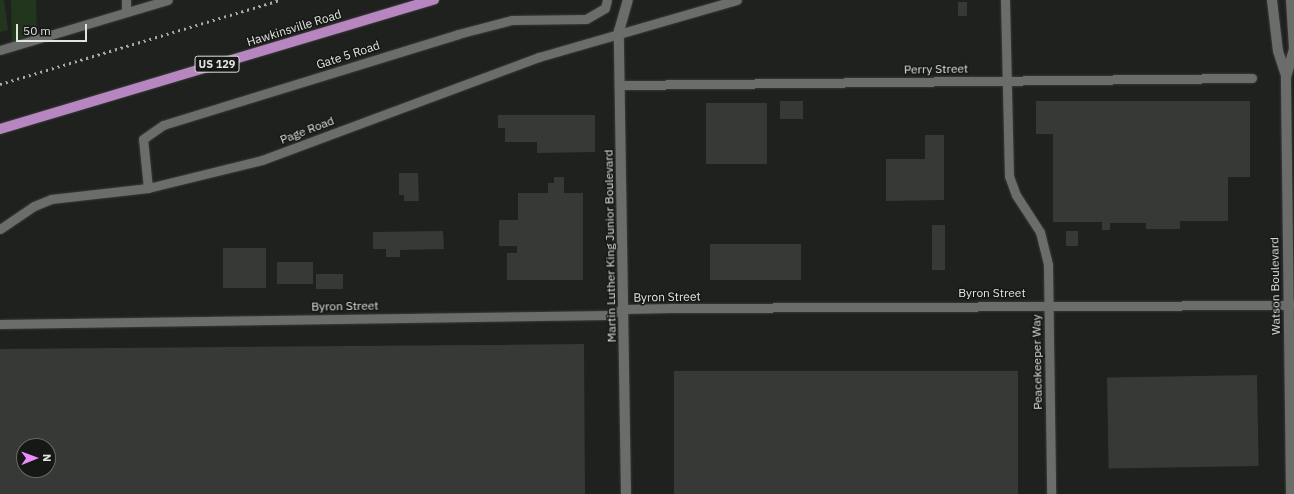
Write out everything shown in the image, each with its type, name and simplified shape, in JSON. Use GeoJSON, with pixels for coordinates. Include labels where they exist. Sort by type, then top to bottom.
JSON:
{"type":"FeatureCollection","features":[{"type":"Feature","properties":{"kind":"main road","name":"Hawkinsville Road"},"geometry":{"type":"LineString","coordinates":[[0,129],[434,0]]}},
{"type":"Feature","properties":{"kind":"street"},"geometry":{"type":"LineString","coordinates":[[126,0],[126,12]]}},
{"type":"Feature","properties":{"kind":"street"},"geometry":{"type":"LineString","coordinates":[[0,50],[168,0]]}},
{"type":"Feature","properties":{"kind":"street","name":"Gate 5 Road"},"geometry":{"type":"LineString","coordinates":[[148,188],[143,139],[163,125],[372,59],[512,20],[586,20],[605,8],[607,0]]}},
{"type":"Feature","properties":{"kind":"street","name":"Martin Luther King Junior Boulevard"},"geometry":{"type":"LineString","coordinates":[[626,494],[619,31],[628,0]]}},
{"type":"Feature","properties":{"kind":"street","name":"Page Road"},"geometry":{"type":"LineString","coordinates":[[0,229],[34,206],[51,199],[148,188],[262,160],[495,73],[619,31],[737,0]]}},
{"type":"Feature","properties":{"kind":"street","name":"Peacekeeper Way"},"geometry":{"type":"LineString","coordinates":[[1005,0],[1009,176],[1046,246],[1049,305],[1050,494]]}},
{"type":"Feature","properties":{"kind":"street","name":"Watson Boulevard"},"geometry":{"type":"LineString","coordinates":[[1272,0],[1278,51],[1286,77],[1292,307],[1291,494]]}},
{"type":"Feature","properties":{"kind":"street","name":"Watson Boulevard"},"geometry":{"type":"LineString","coordinates":[[1286,77],[1294,49],[1291,0]]}},
{"type":"Feature","properties":{"kind":"street","name":"Perry Street"},"geometry":{"type":"LineString","coordinates":[[621,85],[1252,78]]}},
{"type":"Feature","properties":{"kind":"street","name":"Byron Street"},"geometry":{"type":"LineString","coordinates":[[0,324],[608,315],[624,310],[1049,305],[1292,307]]}},
{"type":"Feature","properties":{"kind":"green space"},"geometry":{"type":"Polygon","coordinates":[[[0,0],[4,0],[8,30],[0,32],[0,0]]]}},
{"type":"Feature","properties":{"kind":"green space"},"geometry":{"type":"Polygon","coordinates":[[[11,0],[36,0],[37,39],[12,46],[11,0]]]}},
{"type":"Feature","properties":{"kind":"building"},"geometry":{"type":"Polygon","coordinates":[[[958,2],[967,2],[967,16],[958,16],[958,2]]]}},
{"type":"Feature","properties":{"kind":"building"},"geometry":{"type":"Polygon","coordinates":[[[780,101],[803,101],[803,119],[780,119],[780,101]]]}},
{"type":"Feature","properties":{"kind":"building"},"geometry":{"type":"Polygon","coordinates":[[[1036,101],[1250,101],[1250,177],[1228,177],[1228,221],[1180,221],[1180,229],[1146,229],[1146,223],[1110,223],[1110,230],[1102,230],[1102,222],[1053,222],[1053,134],[1036,134],[1036,101]]]}},
{"type":"Feature","properties":{"kind":"building"},"geometry":{"type":"Polygon","coordinates":[[[706,103],[767,103],[767,164],[706,164],[706,103]]]}},
{"type":"Feature","properties":{"kind":"building"},"geometry":{"type":"Polygon","coordinates":[[[498,115],[595,115],[595,152],[537,153],[537,142],[505,142],[505,128],[498,128],[498,115]]]}},
{"type":"Feature","properties":{"kind":"building"},"geometry":{"type":"Polygon","coordinates":[[[925,135],[944,135],[944,200],[886,201],[886,159],[925,159],[925,135]]]}},
{"type":"Feature","properties":{"kind":"building"},"geometry":{"type":"Polygon","coordinates":[[[399,173],[418,173],[419,201],[404,201],[404,195],[399,195],[399,173]]]}},
{"type":"Feature","properties":{"kind":"building"},"geometry":{"type":"Polygon","coordinates":[[[554,177],[564,177],[564,193],[583,193],[583,280],[507,280],[507,253],[517,253],[517,246],[499,246],[499,220],[518,220],[518,193],[548,193],[548,183],[554,183],[554,177]]]}},
{"type":"Feature","properties":{"kind":"building"},"geometry":{"type":"Polygon","coordinates":[[[932,225],[945,225],[945,270],[932,270],[932,225]]]}},
{"type":"Feature","properties":{"kind":"building"},"geometry":{"type":"Polygon","coordinates":[[[443,231],[444,249],[400,250],[400,257],[386,257],[386,249],[373,249],[373,232],[443,231]]]}},
{"type":"Feature","properties":{"kind":"building"},"geometry":{"type":"Polygon","coordinates":[[[1066,231],[1078,231],[1078,246],[1066,246],[1066,231]]]}},
{"type":"Feature","properties":{"kind":"building"},"geometry":{"type":"Polygon","coordinates":[[[710,244],[801,244],[801,280],[710,280],[710,244]]]}},
{"type":"Feature","properties":{"kind":"building"},"geometry":{"type":"Polygon","coordinates":[[[223,248],[266,248],[266,288],[223,288],[223,248]]]}},
{"type":"Feature","properties":{"kind":"building"},"geometry":{"type":"Polygon","coordinates":[[[277,262],[313,262],[313,284],[277,284],[277,262]]]}},
{"type":"Feature","properties":{"kind":"building"},"geometry":{"type":"Polygon","coordinates":[[[316,274],[343,274],[343,289],[316,289],[316,274]]]}},
{"type":"Feature","properties":{"kind":"building"},"geometry":{"type":"Polygon","coordinates":[[[584,344],[585,494],[0,494],[0,349],[584,344]]]}},
{"type":"Feature","properties":{"kind":"building"},"geometry":{"type":"Polygon","coordinates":[[[674,371],[1018,371],[1018,494],[674,494],[674,371]]]}},
{"type":"Feature","properties":{"kind":"building"},"geometry":{"type":"Polygon","coordinates":[[[1257,375],[1259,466],[1109,469],[1107,378],[1257,375]]]}},
{"type":"Feature","properties":{"kind":"railway"},"geometry":{"type":"LineString","coordinates":[[0,84],[280,0]]}}]}
